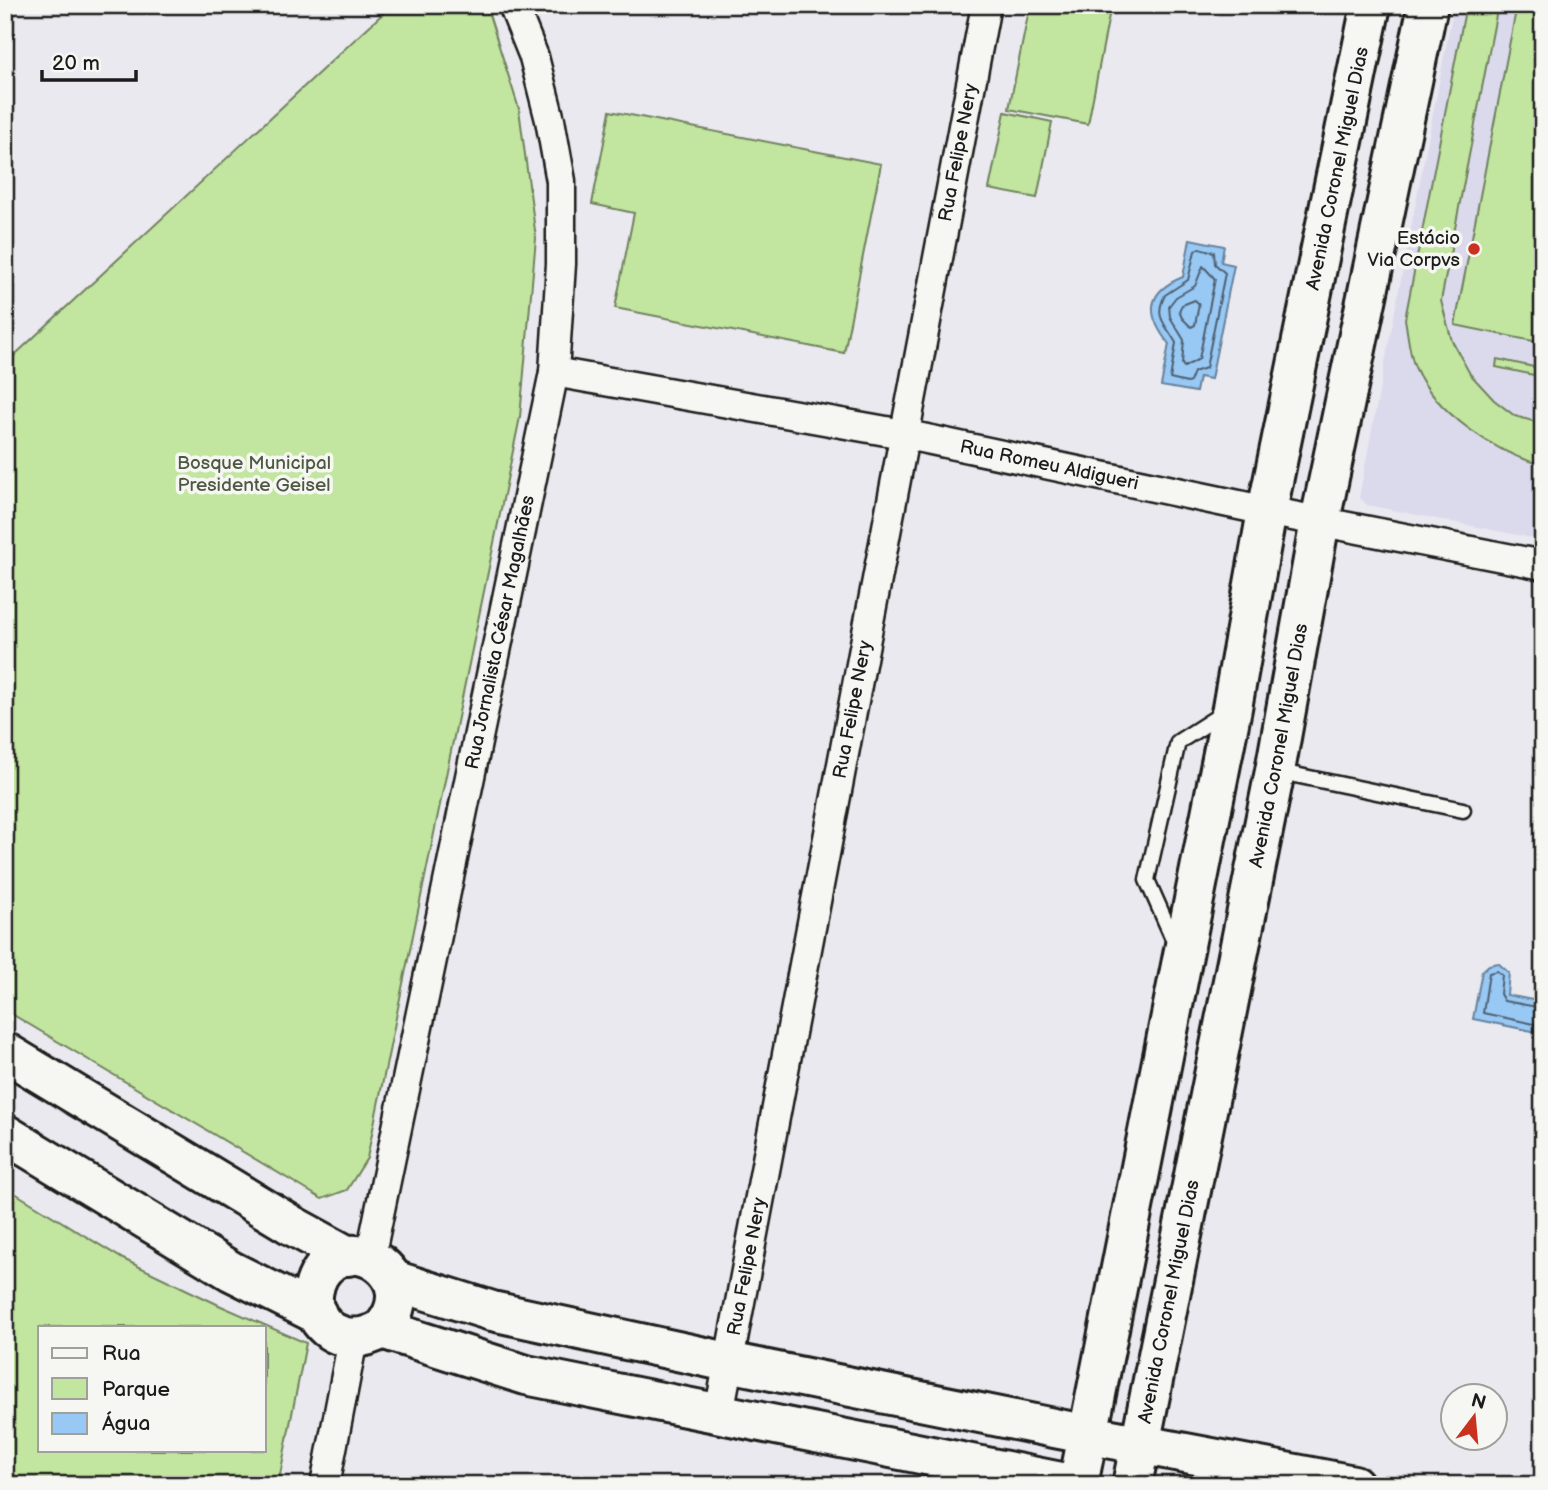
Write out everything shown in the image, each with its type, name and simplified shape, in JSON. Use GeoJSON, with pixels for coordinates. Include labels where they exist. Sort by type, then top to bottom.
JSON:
{"type":"FeatureCollection","features":[{"type":"Feature","properties":{"kind":"main road","name":"Avenida Coronel Miguel Dias"},"geometry":{"type":"LineString","coordinates":[[1077,1485],[1233,708],[1267,511],[1371,5]]}},
{"type":"Feature","properties":{"kind":"main road","name":"Avenida Coronel Miguel Dias"},"geometry":{"type":"LineString","coordinates":[[1132,1485],[1275,771],[1320,521],[1428,5]]}},
{"type":"Feature","properties":{"kind":"main road"},"geometry":{"type":"LineString","coordinates":[[1195,897],[1247,908]]}},
{"type":"Feature","properties":{"kind":"main road"},"geometry":{"type":"LineString","coordinates":[[5,1052],[293,1226],[370,1265],[492,1311],[728,1362],[1354,1485]]}},
{"type":"Feature","properties":{"kind":"main road"},"geometry":{"type":"LineString","coordinates":[[5,1134],[231,1271],[317,1314]]}},
{"type":"Feature","properties":{"kind":"main road"},"geometry":{"type":"LineString","coordinates":[[368,1334],[390,1319],[396,1307],[397,1293],[370,1265],[334,1260],[323,1269],[312,1295],[317,1314],[331,1332],[344,1338],[368,1334],[526,1375],[1077,1485]]}},
{"type":"Feature","properties":{"kind":"street","name":"Rua Jornalista César Magalhães"},"geometry":{"type":"LineString","coordinates":[[370,1265],[554,372],[561,264],[561,181],[550,120],[534,58],[513,5]]}},
{"type":"Feature","properties":{"kind":"street","name":"Rua Felipe Nery"},"geometry":{"type":"LineString","coordinates":[[719,1413],[986,5]]}},
{"type":"Feature","properties":{"kind":"street","name":"Rua Romeu Aldigueri"},"geometry":{"type":"LineString","coordinates":[[554,372],[904,434],[1267,511],[1543,565]]}},
{"type":"Feature","properties":{"kind":"street"},"geometry":{"type":"LineString","coordinates":[[325,1485],[368,1334]]}},
{"type":"Feature","properties":{"kind":"lane"},"geometry":{"type":"LineString","coordinates":[[1183,960],[1147,880],[1178,742],[1233,708]]}},
{"type":"Feature","properties":{"kind":"lane"},"geometry":{"type":"LineString","coordinates":[[1275,771],[1463,810]]}},
{"type":"Feature","properties":{"kind":"shaded area","name":"Estácio Via Corpvs"},"geometry":{"type":"Polygon","coordinates":[[[1454,5],[1543,5],[1543,540],[1367,505],[1359,497],[1454,5]]]}},
{"type":"Feature","properties":{"kind":"green space","name":"Bosque Municipal Presidente Geisel"},"geometry":{"type":"Polygon","coordinates":[[[392,5],[486,5],[519,109],[536,238],[520,417],[367,1158],[347,1190],[322,1199],[5,1010],[5,364],[392,5]]]}},
{"type":"Feature","properties":{"kind":"green space"},"geometry":{"type":"Polygon","coordinates":[[[1030,5],[1111,5],[1088,124],[1009,109],[1030,5]]]}},
{"type":"Feature","properties":{"kind":"green space"},"geometry":{"type":"Polygon","coordinates":[[[1466,5],[1498,5],[1441,301],[1452,341],[1470,374],[1494,400],[1515,416],[1543,424],[1543,465],[1487,441],[1452,415],[1424,384],[1411,356],[1405,319],[1466,5]]]}},
{"type":"Feature","properties":{"kind":"green space"},"geometry":{"type":"Polygon","coordinates":[[[1517,5],[1543,5],[1543,343],[1455,325],[1517,5]]]}},
{"type":"Feature","properties":{"kind":"green space"},"geometry":{"type":"Polygon","coordinates":[[[610,111],[881,164],[844,353],[615,308],[634,213],[592,204],[610,111]]]}},
{"type":"Feature","properties":{"kind":"green space"},"geometry":{"type":"Polygon","coordinates":[[[1005,112],[1052,122],[1037,198],[989,189],[1005,112]]]}},
{"type":"Feature","properties":{"kind":"green space"},"geometry":{"type":"Polygon","coordinates":[[[1497,359],[1543,369],[1543,377],[1496,367],[1497,359]]]}},
{"type":"Feature","properties":{"kind":"green space"},"geometry":{"type":"Polygon","coordinates":[[[5,1187],[123,1259],[306,1343],[278,1485],[5,1485],[5,1187]]]}},
{"type":"Feature","properties":{"kind":"water"},"geometry":{"type":"Polygon","coordinates":[[[1190,239],[1224,246],[1221,262],[1234,265],[1211,379],[1199,377],[1196,392],[1161,386],[1169,344],[1153,314],[1156,297],[1171,283],[1183,277],[1190,239]]]}},
{"type":"Feature","properties":{"kind":"water"},"geometry":{"type":"Polygon","coordinates":[[[1498,963],[1509,973],[1507,995],[1543,1002],[1542,1033],[1473,1019],[1482,971],[1489,965],[1498,963]]]}},
{"type":"Feature","properties":{"kind":"place","name":"Estácio Via Corpvs"},"geometry":{"type":"Point","coordinates":[1474,249]}}]}
